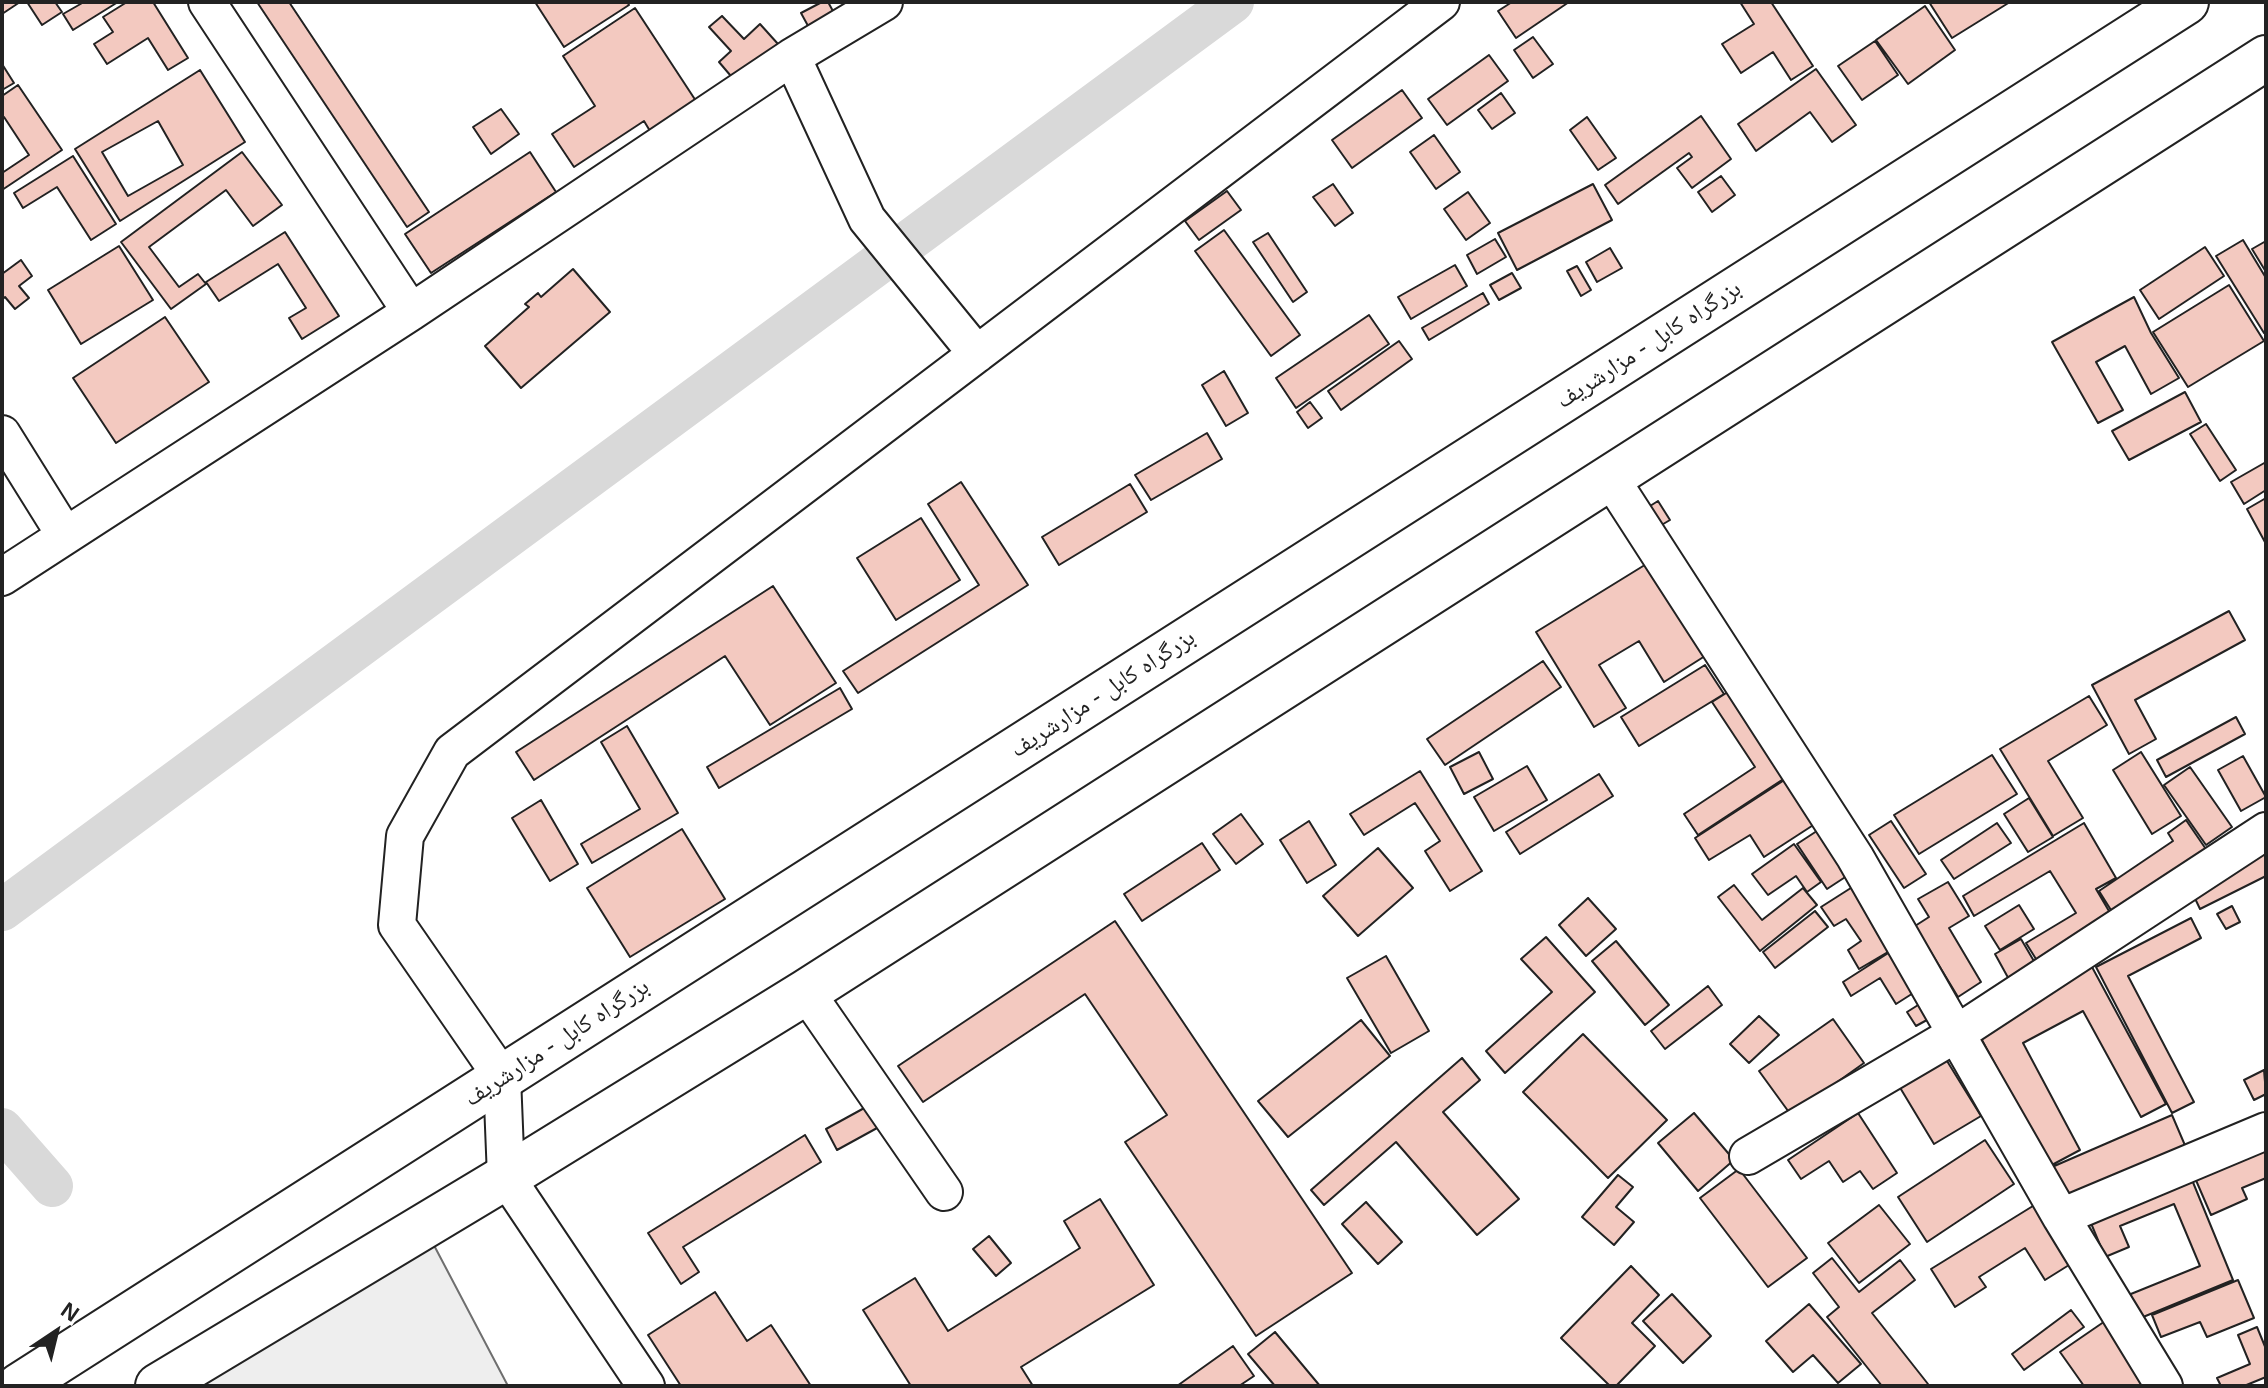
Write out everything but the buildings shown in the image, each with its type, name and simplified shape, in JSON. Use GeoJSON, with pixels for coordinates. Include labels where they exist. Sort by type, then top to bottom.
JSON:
{"type":"FeatureCollection","features":[{"type":"Feature","properties":{"kind":"highway","name":"بزرگراه کابل - مزارشریف"},"geometry":{"type":"LineString","coordinates":[[19,1386],[2186,2]]}},
{"type":"Feature","properties":{"kind":"highway"},"geometry":{"type":"LineString","coordinates":[[158,1386],[806,992],[2266,58]]}},
{"type":"Feature","properties":{"kind":"street"},"geometry":{"type":"LineString","coordinates":[[207,2],[411,312]]}},
{"type":"Feature","properties":{"kind":"street"},"geometry":{"type":"LineString","coordinates":[[2,577],[411,312],[792,57],[884,2]]}},
{"type":"Feature","properties":{"kind":"street"},"geometry":{"type":"LineString","coordinates":[[646,1386],[506,1177],[502,1077],[397,925],[405,836],[452,752],[1441,2]]}},
{"type":"Feature","properties":{"kind":"street"},"geometry":{"type":"LineString","coordinates":[[792,57],[867,219],[977,354]]}},
{"type":"Feature","properties":{"kind":"street"},"geometry":{"type":"LineString","coordinates":[[2,434],[65,535]]}},
{"type":"Feature","properties":{"kind":"street"},"geometry":{"type":"LineString","coordinates":[[1609,476],[1855,857],[2061,1217],[2164,1386]]}},
{"type":"Feature","properties":{"kind":"street"},"geometry":{"type":"LineString","coordinates":[[1748,1156],[1956,1034],[2266,831]]}},
{"type":"Feature","properties":{"kind":"street"},"geometry":{"type":"LineString","coordinates":[[806,992],[944,1192]]}},
{"type":"Feature","properties":{"kind":"street"},"geometry":{"type":"LineString","coordinates":[[2061,1217],[2266,1131]]}},
{"type":"Feature","properties":{"kind":"shaded area"},"geometry":{"type":"Polygon","coordinates":[[[417,1213],[508,1386],[156,1386],[417,1213]]]}},
{"type":"Feature","properties":{"kind":"waterway"},"geometry":{"type":"LineString","coordinates":[[2,910],[1233,2]]}},
{"type":"Feature","properties":{"kind":"waterway"},"geometry":{"type":"LineString","coordinates":[[2,1129],[52,1186]]}}]}
